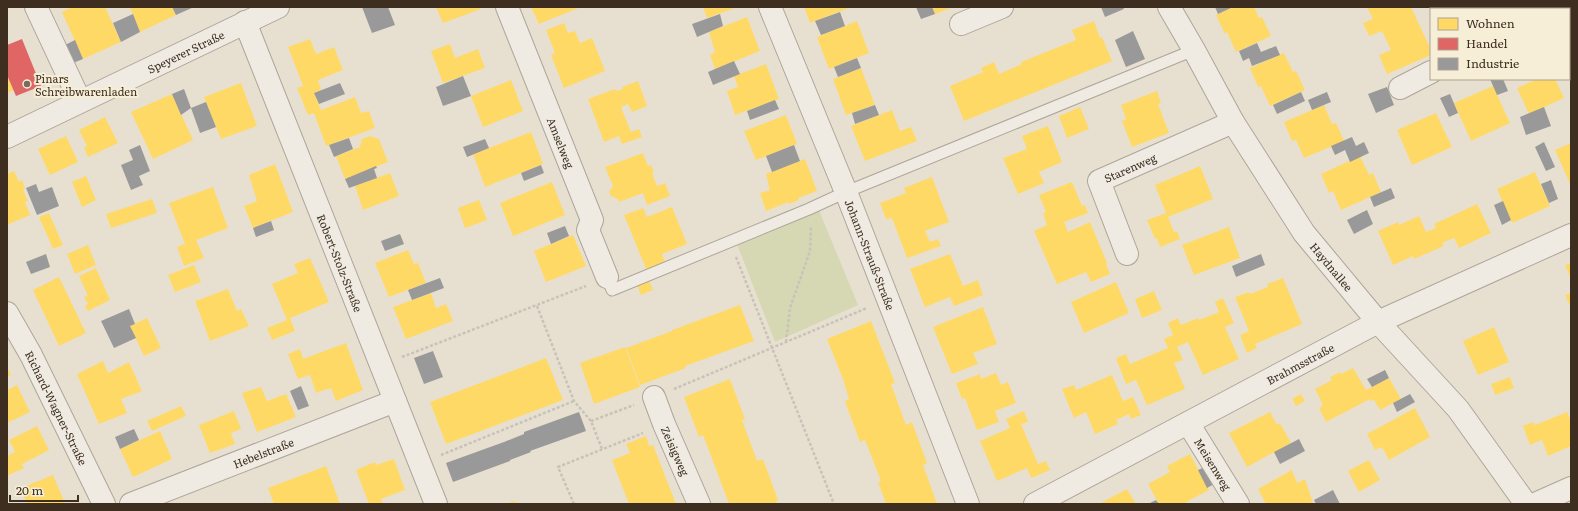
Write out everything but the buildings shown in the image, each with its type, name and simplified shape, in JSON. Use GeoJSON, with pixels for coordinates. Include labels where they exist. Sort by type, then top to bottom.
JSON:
{"type":"FeatureCollection","features":[{"type":"Feature","properties":{"kind":"street"},"geometry":{"type":"LineString","coordinates":[[36,7],[80,101]]}},
{"type":"Feature","properties":{"kind":"street","name":"Speyerer Straße"},"geometry":{"type":"LineString","coordinates":[[7,137],[278,7]]}},
{"type":"Feature","properties":{"kind":"street","name":"Amselweg"},"geometry":{"type":"LineString","coordinates":[[507,7],[592,220],[588,230],[607,277]]}},
{"type":"Feature","properties":{"kind":"street","name":"Johann-Strauß-Straße"},"geometry":{"type":"LineString","coordinates":[[770,7],[846,192],[968,504]]}},
{"type":"Feature","properties":{"kind":"street"},"geometry":{"type":"LineString","coordinates":[[961,24],[1002,7]]}},
{"type":"Feature","properties":{"kind":"street","name":"Haydnallee"},"geometry":{"type":"LineString","coordinates":[[1169,7],[1233,122],[1304,233],[1378,322],[1458,409],[1526,504]]}},
{"type":"Feature","properties":{"kind":"street","name":"Robert-Stolz-Straße"},"geometry":{"type":"LineString","coordinates":[[245,22],[436,504]]}},
{"type":"Feature","properties":{"kind":"street"},"geometry":{"type":"LineString","coordinates":[[1400,88],[1430,73]]}},
{"type":"Feature","properties":{"kind":"street","name":"Starenweg"},"geometry":{"type":"LineString","coordinates":[[1128,254],[1099,181],[1233,122]]}},
{"type":"Feature","properties":{"kind":"street","name":"Brahmsstraße"},"geometry":{"type":"LineString","coordinates":[[1035,504],[1378,322],[1571,235]]}},
{"type":"Feature","properties":{"kind":"street","name":"Richard-Wagner-Straße"},"geometry":{"type":"LineString","coordinates":[[7,313],[30,355],[104,504]]}},
{"type":"Feature","properties":{"kind":"street","name":"Zeisigweg"},"geometry":{"type":"LineString","coordinates":[[654,397],[664,424],[699,504]]}},
{"type":"Feature","properties":{"kind":"street","name":"Hebelstraße"},"geometry":{"type":"LineString","coordinates":[[131,504],[396,401]]}},
{"type":"Feature","properties":{"kind":"street","name":"Meisenweg"},"geometry":{"type":"LineString","coordinates":[[1188,423],[1238,504]]}},
{"type":"Feature","properties":{"kind":"street"},"geometry":{"type":"LineString","coordinates":[[1535,504],[1571,488]]}},
{"type":"Feature","properties":{"kind":"lane"},"geometry":{"type":"LineString","coordinates":[[607,277],[612,290],[809,209],[846,192],[1194,50]]}},
{"type":"Feature","properties":{"kind":"path"},"geometry":{"type":"LineString","coordinates":[[786,342],[790,308],[810,251],[811,225],[809,209]]}},
{"type":"Feature","properties":{"kind":"path"},"geometry":{"type":"LineString","coordinates":[[730,242],[834,504]]}},
{"type":"Feature","properties":{"kind":"path"},"geometry":{"type":"LineString","coordinates":[[381,365],[537,306],[607,277]]}},
{"type":"Feature","properties":{"kind":"path"},"geometry":{"type":"LineString","coordinates":[[591,421],[772,349],[888,300]]}},
{"type":"Feature","properties":{"kind":"path"},"geometry":{"type":"LineString","coordinates":[[537,306],[574,401],[591,421],[602,449]]}},
{"type":"Feature","properties":{"kind":"path"},"geometry":{"type":"LineString","coordinates":[[420,464],[574,401]]}},
{"type":"Feature","properties":{"kind":"path"},"geometry":{"type":"LineString","coordinates":[[574,504],[558,467],[664,424]]}},
{"type":"Feature","properties":{"kind":"green space"},"geometry":{"type":"Polygon","coordinates":[[[818,208],[858,305],[775,342],[737,244],[818,208]]]}},
{"type":"Feature","properties":{"kind":"place","name":"Pinars Schreibwarenladen"},"geometry":{"type":"Point","coordinates":[27,84]}}]}
